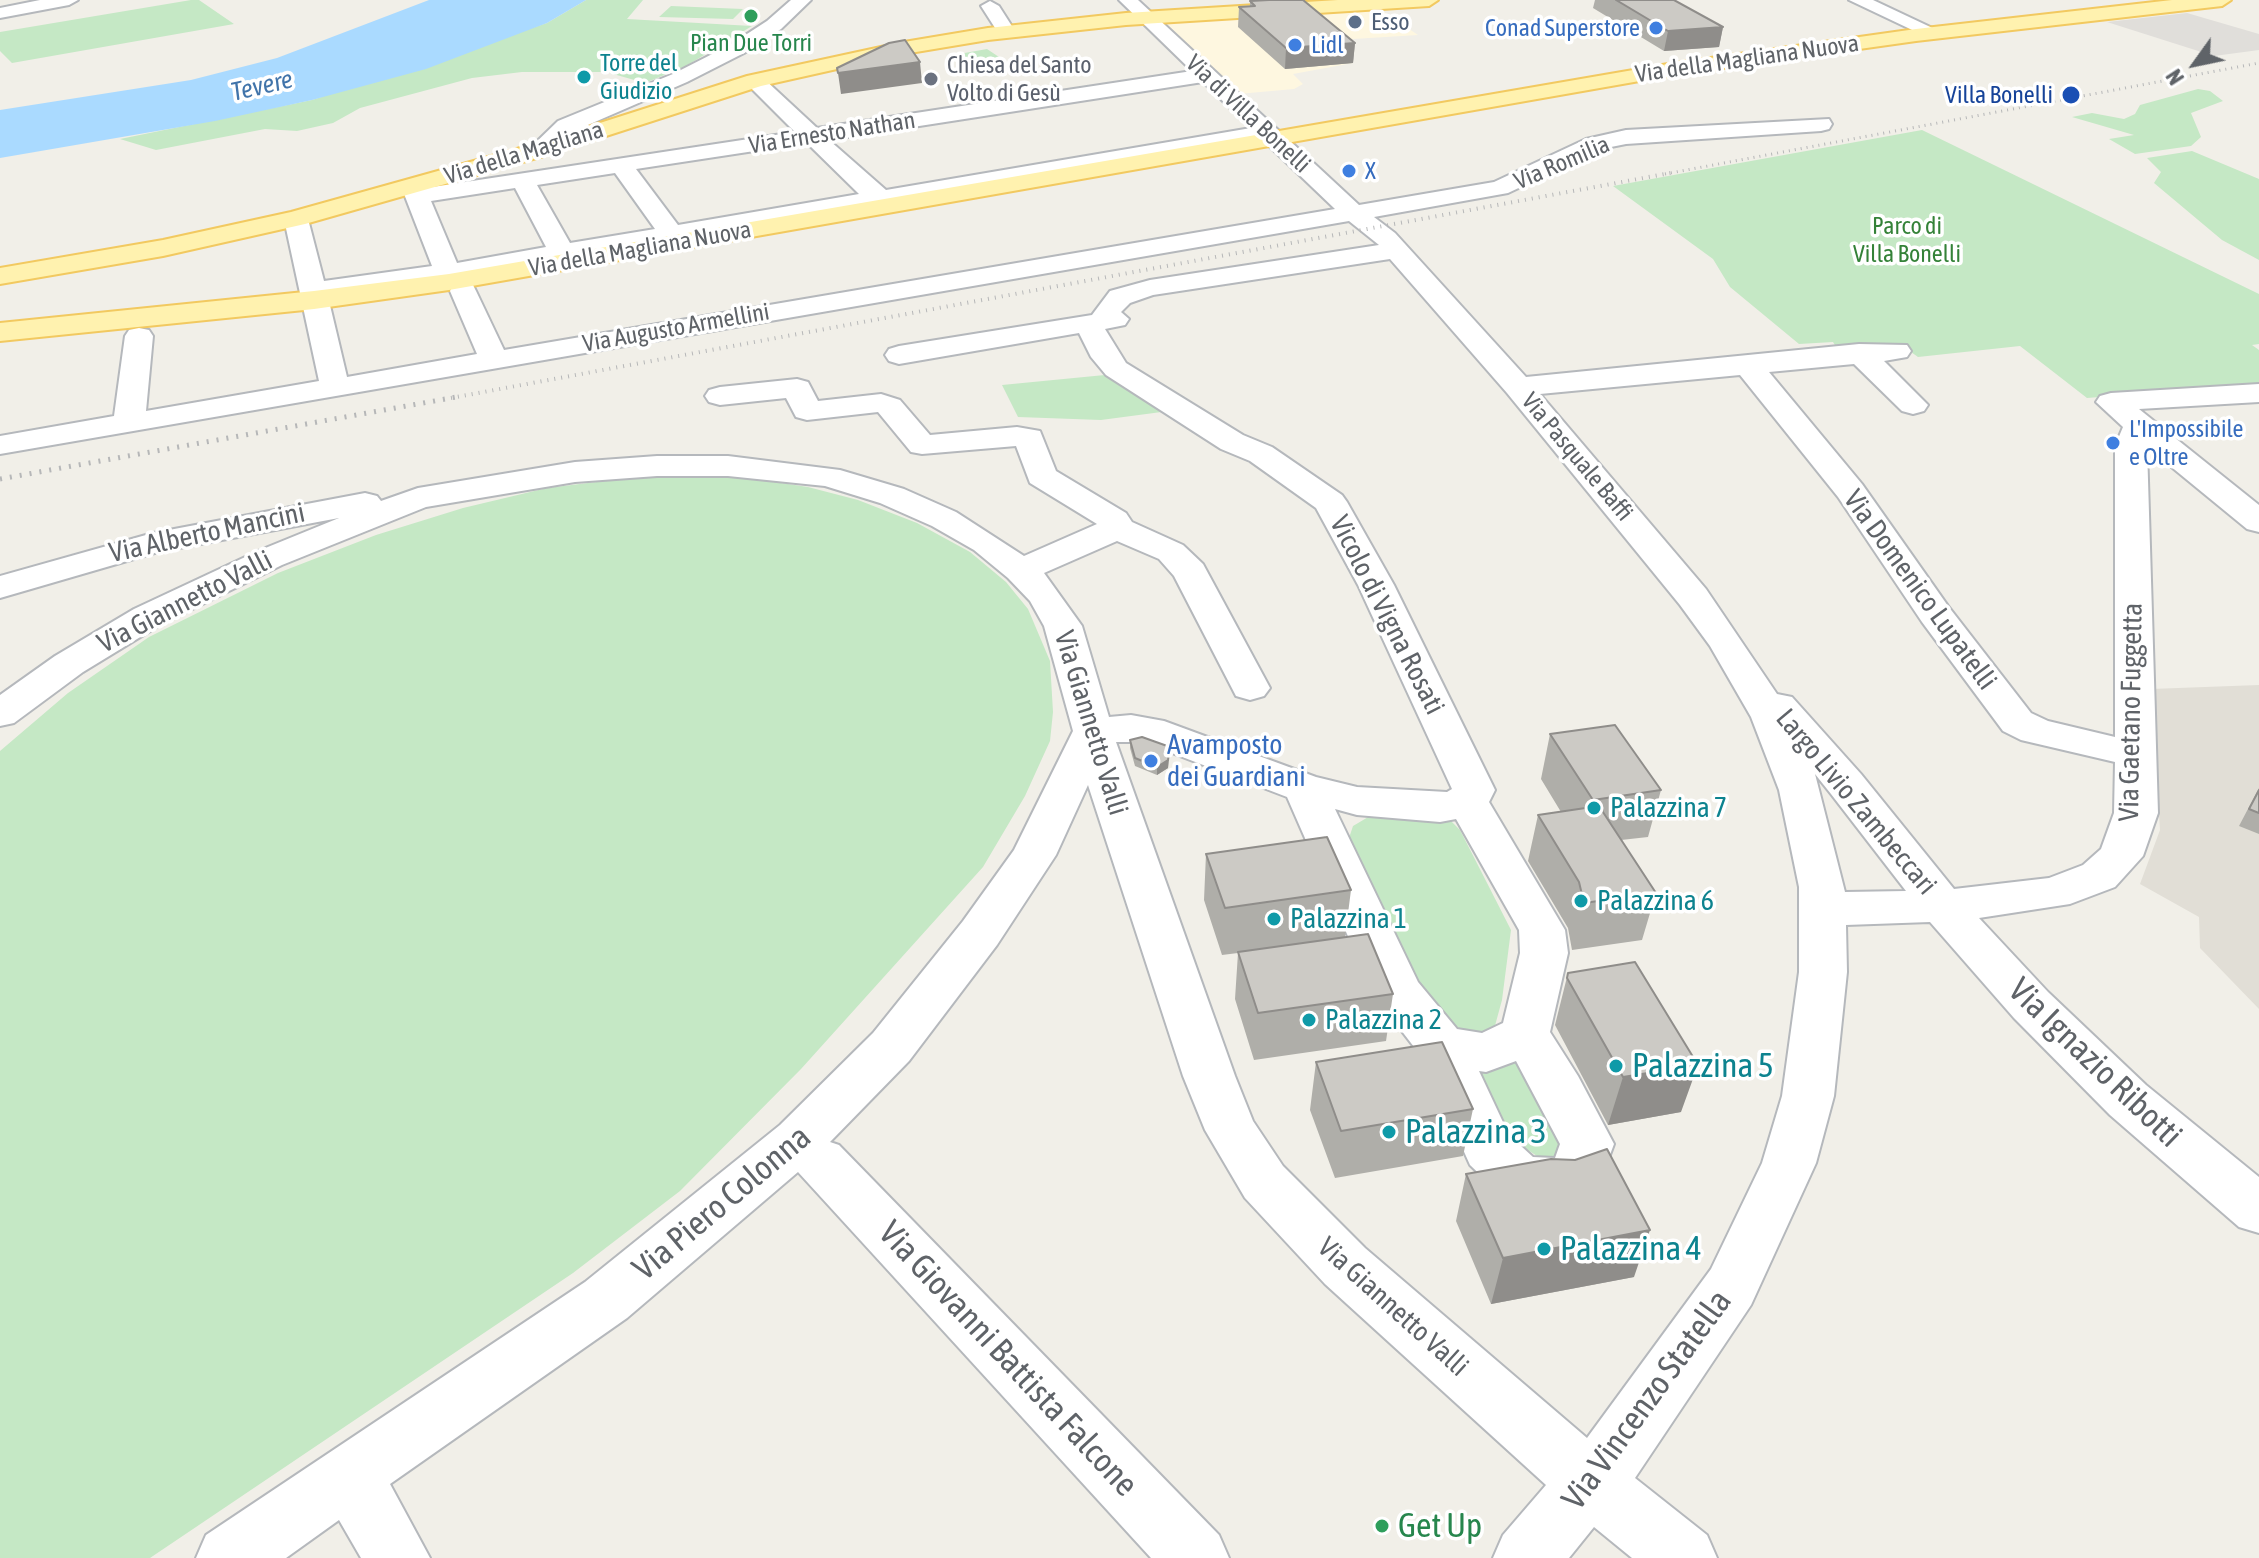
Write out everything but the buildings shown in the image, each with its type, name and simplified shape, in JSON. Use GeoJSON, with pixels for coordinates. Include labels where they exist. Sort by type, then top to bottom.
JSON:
{"type":"FeatureCollection","features":[{"type":"Feature","properties":{"kind":"main road","name":"Via della Magliana"},"geometry":{"type":"LineString","coordinates":[[0,276],[163,248],[416,191],[474,169],[755,81],[913,46],[1006,31],[1143,17],[1429,0]]}},
{"type":"Feature","properties":{"kind":"main road","name":"Via della Magliana Nuova"},"geometry":{"type":"LineString","coordinates":[[0,332],[449,282],[888,200],[1624,77],[1934,33],[2222,0]]}},
{"type":"Feature","properties":{"kind":"street"},"geometry":{"type":"LineString","coordinates":[[0,13],[69,0]]}},
{"type":"Feature","properties":{"kind":"street"},"geometry":{"type":"LineString","coordinates":[[539,150],[566,126],[680,78],[737,49],[774,25],[802,0]]}},
{"type":"Feature","properties":{"kind":"street","name":"Via di Villa Bonelli"},"geometry":{"type":"LineString","coordinates":[[1128,0],[1198,76],[1263,137],[1397,250]]}},
{"type":"Feature","properties":{"kind":"street"},"geometry":{"type":"LineString","coordinates":[[1858,0],[1934,33]]}},
{"type":"Feature","properties":{"kind":"street"},"geometry":{"type":"LineString","coordinates":[[990,6],[1006,31]]}},
{"type":"Feature","properties":{"kind":"street","name":"Via Ernesto Nathan"},"geometry":{"type":"LineString","coordinates":[[416,191],[513,181],[1198,76]]}},
{"type":"Feature","properties":{"kind":"street"},"geometry":{"type":"LineString","coordinates":[[755,81],[867,189],[888,200]]}},
{"type":"Feature","properties":{"kind":"street","name":"Via Romilia"},"geometry":{"type":"LineString","coordinates":[[1352,212],[1504,187],[1594,144],[1626,137],[1821,124]]}},
{"type":"Feature","properties":{"kind":"street"},"geometry":{"type":"LineString","coordinates":[[621,165],[666,226]]}},
{"type":"Feature","properties":{"kind":"street"},"geometry":{"type":"LineString","coordinates":[[474,169],[513,181],[559,247]]}},
{"type":"Feature","properties":{"kind":"street"},"geometry":{"type":"LineString","coordinates":[[416,191],[445,266]]}},
{"type":"Feature","properties":{"kind":"street","name":"Via Augusto Armellini"},"geometry":{"type":"LineString","coordinates":[[0,445],[1352,212]]}},
{"type":"Feature","properties":{"kind":"street"},"geometry":{"type":"LineString","coordinates":[[296,219],[335,388]]}},
{"type":"Feature","properties":{"kind":"street"},"geometry":{"type":"LineString","coordinates":[[1099,319],[1120,297],[1150,288],[1397,250]]}},
{"type":"Feature","properties":{"kind":"street","name":"Via Pasquale Baffi"},"geometry":{"type":"LineString","coordinates":[[1397,250],[1518,387],[1693,597],[1747,673]]}},
{"type":"Feature","properties":{"kind":"street"},"geometry":{"type":"LineString","coordinates":[[463,291],[494,359]]}},
{"type":"Feature","properties":{"kind":"street"},"geometry":{"type":"LineString","coordinates":[[899,355],[1196,304]]}},
{"type":"Feature","properties":{"kind":"street","name":"Vicolo di Vigna Rosati"},"geometry":{"type":"LineString","coordinates":[[1099,319],[1105,357],[1116,369],[1232,442],[1261,454],[1330,502],[1376,585],[1473,785],[1474,793],[1467,800],[1542,930],[1544,953],[1525,1034]]}},
{"type":"Feature","properties":{"kind":"street"},"geometry":{"type":"LineString","coordinates":[[129,423],[139,336]]}},
{"type":"Feature","properties":{"kind":"street"},"geometry":{"type":"LineString","coordinates":[[1518,387],[1897,351]]}},
{"type":"Feature","properties":{"kind":"street"},"geometry":{"type":"LineString","coordinates":[[1859,353],[1913,405]]}},
{"type":"Feature","properties":{"kind":"street","name":"Via Domenico Lupatelli"},"geometry":{"type":"LineString","coordinates":[[1747,364],[1850,491],[1950,635],[2017,722],[2035,731],[2134,754]]}},
{"type":"Feature","properties":{"kind":"street"},"geometry":{"type":"LineString","coordinates":[[720,396],[797,388],[807,411],[810,434],[790,471]]}},
{"type":"Feature","properties":{"kind":"street"},"geometry":{"type":"LineString","coordinates":[[2125,414],[2259,393]]}},
{"type":"Feature","properties":{"kind":"street"},"geometry":{"type":"LineString","coordinates":[[807,411],[881,403],[889,406],[922,445],[1029,438],[1042,476],[1114,520],[1117,528],[1171,552],[1190,572],[1250,688]]}},
{"type":"Feature","properties":{"kind":"street"},"geometry":{"type":"LineString","coordinates":[[2125,414],[2259,522]]}},
{"type":"Feature","properties":{"kind":"street","name":"Via Gaetano Fuggetta"},"geometry":{"type":"LineString","coordinates":[[1942,906],[2054,893],[2086,883],[2113,867],[2127,846],[2134,824],[2134,754],[2131,446],[2125,414]]}},
{"type":"Feature","properties":{"kind":"street","name":"Via Giannetto Valli"},"geometry":{"type":"LineString","coordinates":[[0,714],[88,652],[186,597],[270,558],[418,498],[616,468],[694,465],[790,471],[892,496],[986,543],[1021,570],[1045,596],[1063,626],[1093,731],[1209,1076],[1244,1153],[1287,1210],[1345,1266],[1591,1483],[1684,1558]]}},
{"type":"Feature","properties":{"kind":"street","name":"Via Alberto Mancini"},"geometry":{"type":"LineString","coordinates":[[0,587],[153,543],[327,508],[418,498]]}},
{"type":"Feature","properties":{"kind":"street"},"geometry":{"type":"LineString","coordinates":[[1021,570],[1117,528]]}},
{"type":"Feature","properties":{"kind":"street","name":"Largo Livio Zambeccari"},"geometry":{"type":"LineString","coordinates":[[1747,673],[1829,764],[1942,906]]}},
{"type":"Feature","properties":{"kind":"street","name":"Largo Livio Zambeccari"},"geometry":{"type":"LineString","coordinates":[[1747,673],[1777,730],[1800,790],[1817,858],[1823,909],[1942,906]]}},
{"type":"Feature","properties":{"kind":"street"},"geometry":{"type":"LineString","coordinates":[[1093,731],[1150,730],[1304,788],[1357,801],[1440,808],[1467,800]]}},
{"type":"Feature","properties":{"kind":"street","name":"Via Piero Colonna"},"geometry":{"type":"LineString","coordinates":[[229,1558],[515,1365],[636,1277],[799,1140],[853,1088],[938,989],[1034,855],[1093,731]]}},
{"type":"Feature","properties":{"kind":"street"},"geometry":{"type":"LineString","coordinates":[[1304,788],[1401,995],[1442,1046],[1497,1160],[1526,1178],[1562,1181],[1579,1171],[1587,1144],[1560,1090],[1525,1034],[1486,1053],[1442,1046]]}},
{"type":"Feature","properties":{"kind":"street","name":"Via Ignazio Ribotti"},"geometry":{"type":"LineString","coordinates":[[1942,906],[2000,973],[2094,1068],[2259,1210]]}},
{"type":"Feature","properties":{"kind":"street","name":"Via Vincenzo Statella"},"geometry":{"type":"LineString","coordinates":[[1526,1558],[1591,1483],[1671,1377],[1731,1287],[1789,1163],[1814,1058],[1823,972],[1823,909]]}},
{"type":"Feature","properties":{"kind":"street","name":"Via Giovanni Battista Falcone"},"geometry":{"type":"LineString","coordinates":[[820,1161],[1196,1558]]}},
{"type":"Feature","properties":{"kind":"street"},"geometry":{"type":"LineString","coordinates":[[349,1475],[397,1558]]}},
{"type":"Feature","properties":{"kind":"shaded area"},"geometry":{"type":"Polygon","coordinates":[[[1381,10],[1418,35],[1337,40],[1305,13],[1381,10]]]}},
{"type":"Feature","properties":{"kind":"shaded area"},"geometry":{"type":"Polygon","coordinates":[[[2187,13],[2259,34],[2259,50],[2214,56],[2107,22],[2187,13]]]}},
{"type":"Feature","properties":{"kind":"shaded area"},"geometry":{"type":"Polygon","coordinates":[[[1294,14],[1353,63],[1293,74],[1303,84],[1294,89],[1238,94],[1160,23],[1294,14]]]}},
{"type":"Feature","properties":{"kind":"shaded area"},"geometry":{"type":"Polygon","coordinates":[[[2259,685],[2259,1009],[2200,948],[2199,917],[2140,884],[2160,830],[2151,689],[2259,685]]]}},
{"type":"Feature","properties":{"kind":"green space"},"geometry":{"type":"Polygon","coordinates":[[[199,0],[234,24],[12,63],[0,51],[0,32],[199,0]]]}},
{"type":"Feature","properties":{"kind":"green space"},"geometry":{"type":"Polygon","coordinates":[[[586,0],[643,0],[627,19],[752,26],[686,66],[645,83],[606,72],[522,72],[472,78],[360,108],[333,123],[297,131],[265,129],[156,150],[120,139],[312,100],[547,23],[586,0]]]}},
{"type":"Feature","properties":{"kind":"green space"},"geometry":{"type":"Polygon","coordinates":[[[671,6],[743,9],[733,19],[659,17],[671,6]]]}},
{"type":"Feature","properties":{"kind":"green space"},"geometry":{"type":"Polygon","coordinates":[[[987,49],[1017,69],[986,74],[959,54],[987,49]]]}},
{"type":"Feature","properties":{"kind":"green space"},"geometry":{"type":"Polygon","coordinates":[[[2198,89],[2210,91],[2223,101],[2191,113],[2201,137],[2191,146],[2135,154],[2109,139],[2134,135],[2072,117],[2092,113],[2124,119],[2135,114],[2140,105],[2198,89]]]}},
{"type":"Feature","properties":{"kind":"green space","name":"Parco di Villa Bonelli"},"geometry":{"type":"Polygon","coordinates":[[[1922,130],[2259,294],[2259,344],[2252,345],[2259,350],[2259,384],[2087,398],[2020,346],[1918,357],[1904,347],[1838,350],[1833,342],[1799,344],[1730,287],[1713,259],[1613,186],[1922,130]]]}},
{"type":"Feature","properties":{"kind":"green space"},"geometry":{"type":"Polygon","coordinates":[[[2192,151],[2259,179],[2259,260],[2222,240],[2154,183],[2161,172],[2147,158],[2192,151]]]}},
{"type":"Feature","properties":{"kind":"green space"},"geometry":{"type":"Polygon","coordinates":[[[1115,374],[1169,411],[1101,420],[1018,417],[1002,385],[1115,374]]]}},
{"type":"Feature","properties":{"kind":"green space"},"geometry":{"type":"Polygon","coordinates":[[[637,477],[748,478],[808,487],[858,500],[917,523],[970,552],[1006,582],[1028,609],[1050,661],[1053,712],[1050,741],[1025,796],[983,867],[801,1069],[680,1191],[573,1273],[150,1558],[0,1558],[0,751],[68,693],[149,637],[278,573],[376,535],[463,508],[547,488],[637,477]]]}},
{"type":"Feature","properties":{"kind":"green space"},"geometry":{"type":"Polygon","coordinates":[[[1430,812],[1451,821],[1460,830],[1511,930],[1502,1000],[1493,1033],[1466,1037],[1422,998],[1348,841],[1353,826],[1375,813],[1430,812]]]}},
{"type":"Feature","properties":{"kind":"green space"},"geometry":{"type":"Polygon","coordinates":[[[1513,1061],[1529,1066],[1563,1150],[1555,1158],[1540,1158],[1522,1146],[1477,1083],[1479,1065],[1513,1061]]]}},
{"type":"Feature","properties":{"kind":"water","name":"Tevere"},"geometry":{"type":"Polygon","coordinates":[[[429,0],[586,0],[547,23],[426,69],[312,100],[215,121],[0,158],[0,110],[191,80],[277,58],[429,0]]]}},
{"type":"Feature","properties":{"kind":"railway"},"geometry":{"type":"LineString","coordinates":[[1665,174],[2259,63]]}},
{"type":"Feature","properties":{"kind":"railway"},"geometry":{"type":"LineString","coordinates":[[456,397],[1676,172]]}},
{"type":"Feature","properties":{"kind":"railway"},"geometry":{"type":"LineString","coordinates":[[456,397],[462,396]]}},
{"type":"Feature","properties":{"kind":"railway"},"geometry":{"type":"LineString","coordinates":[[0,479],[456,397]]}},
{"type":"Feature","properties":{"kind":"railway"},"geometry":{"type":"LineString","coordinates":[[451,398],[456,397]]}},
{"type":"Feature","properties":{"kind":"place","name":"Pian Due Torri"},"geometry":{"type":"Point","coordinates":[751,16]}},
{"type":"Feature","properties":{"kind":"place","name":"Esso"},"geometry":{"type":"Point","coordinates":[1355,22]}},
{"type":"Feature","properties":{"kind":"place","name":"Conad Superstore"},"geometry":{"type":"Point","coordinates":[1656,28]}},
{"type":"Feature","properties":{"kind":"place","name":"Lidl"},"geometry":{"type":"Point","coordinates":[1295,45]}},
{"type":"Feature","properties":{"kind":"place","name":"Torre del Giudizio"},"geometry":{"type":"Point","coordinates":[584,77]}},
{"type":"Feature","properties":{"kind":"place","name":"Chiesa del Santo Volto di Gesù"},"geometry":{"type":"Point","coordinates":[931,79]}},
{"type":"Feature","properties":{"kind":"place","name":"Villa Bonelli"},"geometry":{"type":"Point","coordinates":[2071,95]}},
{"type":"Feature","properties":{"kind":"place","name":"X"},"geometry":{"type":"Point","coordinates":[1349,171]}},
{"type":"Feature","properties":{"kind":"place","name":"L'Impossibile e Oltre"},"geometry":{"type":"Point","coordinates":[2113,443]}},
{"type":"Feature","properties":{"kind":"place","name":"Avamposto dei Guardiani"},"geometry":{"type":"Point","coordinates":[1151,761]}},
{"type":"Feature","properties":{"kind":"place","name":"Palazzina 7"},"geometry":{"type":"Point","coordinates":[1594,808]}},
{"type":"Feature","properties":{"kind":"place","name":"Palazzina 6"},"geometry":{"type":"Point","coordinates":[1581,901]}},
{"type":"Feature","properties":{"kind":"place","name":"Palazzina 1"},"geometry":{"type":"Point","coordinates":[1274,919]}},
{"type":"Feature","properties":{"kind":"place","name":"Palazzina 2"},"geometry":{"type":"Point","coordinates":[1309,1020]}},
{"type":"Feature","properties":{"kind":"place","name":"Palazzina 5"},"geometry":{"type":"Point","coordinates":[1616,1066]}},
{"type":"Feature","properties":{"kind":"place","name":"Palazzina 3"},"geometry":{"type":"Point","coordinates":[1389,1132]}},
{"type":"Feature","properties":{"kind":"place","name":"Palazzina 4"},"geometry":{"type":"Point","coordinates":[1544,1249]}},
{"type":"Feature","properties":{"kind":"place","name":"Get Up"},"geometry":{"type":"Point","coordinates":[1382,1526]}}]}
